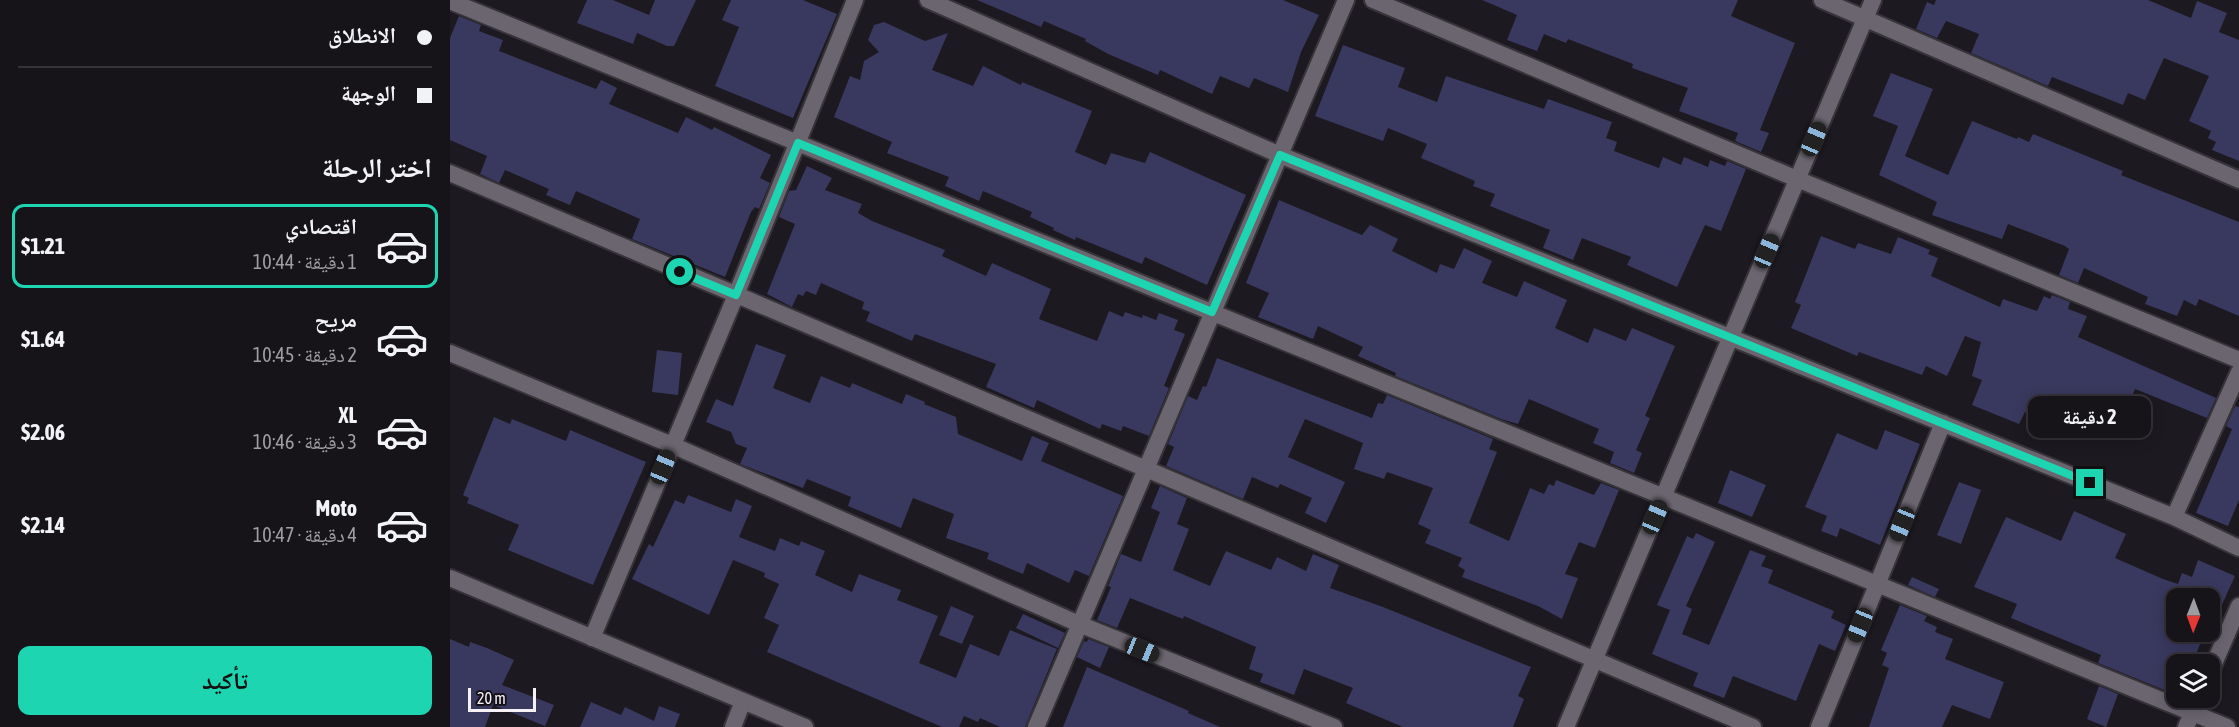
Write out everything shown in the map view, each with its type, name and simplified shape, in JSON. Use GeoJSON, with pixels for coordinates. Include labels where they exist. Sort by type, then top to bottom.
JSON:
{"type":"FeatureCollection","features":[{"type":"Feature","properties":{"kind":"street"},"geometry":{"type":"LineString","coordinates":[[592,638],[736,295],[855,0]]}},
{"type":"Feature","properties":{"kind":"street"},"geometry":{"type":"LineString","coordinates":[[928,0],[1280,155],[2174,517],[2239,548]]}},
{"type":"Feature","properties":{"kind":"street"},"geometry":{"type":"LineString","coordinates":[[1036,727],[1346,0]]}},
{"type":"Feature","properties":{"kind":"street"},"geometry":{"type":"LineString","coordinates":[[1374,0],[1797,179],[2239,360]]}},
{"type":"Feature","properties":{"kind":"street"},"geometry":{"type":"LineString","coordinates":[[1822,0],[2239,180]]}},
{"type":"Feature","properties":{"kind":"street"},"geometry":{"type":"LineString","coordinates":[[1566,727],[1872,0]]}},
{"type":"Feature","properties":{"kind":"street"},"geometry":{"type":"LineString","coordinates":[[450,1],[2227,727]]}},
{"type":"Feature","properties":{"kind":"street"},"geometry":{"type":"LineString","coordinates":[[450,173],[1753,727]]}},
{"type":"Feature","properties":{"kind":"street"},"geometry":{"type":"LineString","coordinates":[[450,353],[672,445],[1079,624],[1334,727]]}},
{"type":"Feature","properties":{"kind":"street"},"geometry":{"type":"LineString","coordinates":[[2174,517],[2239,372]]}},
{"type":"Feature","properties":{"kind":"street"},"geometry":{"type":"LineString","coordinates":[[1819,727],[1943,423]]}},
{"type":"Feature","properties":{"kind":"street"},"geometry":{"type":"LineString","coordinates":[[450,578],[805,727]]}},
{"type":"Feature","properties":{"kind":"street"},"geometry":{"type":"LineString","coordinates":[[2218,654],[2239,606]]}},
{"type":"Feature","properties":{"kind":"street"},"geometry":{"type":"LineString","coordinates":[[733,727],[743,701]]}},
{"type":"Feature","properties":{"kind":"building"},"geometry":{"type":"Polygon","coordinates":[[[587,0],[613,0],[649,15],[655,0],[696,0],[674,46],[667,46],[637,33],[633,44],[577,23],[587,0]]]}},
{"type":"Feature","properties":{"kind":"building"},"geometry":{"type":"Polygon","coordinates":[[[731,0],[803,0],[837,14],[793,118],[715,86],[739,27],[722,20],[731,0]]]}},
{"type":"Feature","properties":{"kind":"building"},"geometry":{"type":"Polygon","coordinates":[[[977,0],[1283,0],[1319,15],[1301,52],[1288,92],[1254,78],[1249,88],[1220,76],[1212,94],[1160,70],[1158,75],[1108,54],[1085,41],[1086,39],[1044,21],[1041,27],[977,0]]]}},
{"type":"Feature","properties":{"kind":"building"},"geometry":{"type":"Polygon","coordinates":[[[1482,0],[1738,0],[1731,16],[1795,43],[1760,130],[1769,133],[1761,152],[1735,141],[1738,133],[1679,111],[1688,88],[1632,68],[1633,64],[1568,39],[1566,43],[1544,34],[1537,51],[1507,40],[1517,15],[1482,0]]]}},
{"type":"Feature","properties":{"kind":"building"},"geometry":{"type":"Polygon","coordinates":[[[1936,0],[2148,0],[2191,18],[2197,1],[2227,13],[2219,32],[2239,40],[2239,161],[2212,150],[2216,142],[2208,138],[2211,131],[2189,121],[2209,76],[2164,58],[2145,100],[2128,93],[2123,105],[2052,77],[2048,86],[1971,53],[1979,34],[1946,21],[1937,38],[1916,29],[1927,2],[1934,5],[1936,0]]]}},
{"type":"Feature","properties":{"kind":"building"},"geometry":{"type":"Polygon","coordinates":[[[459,16],[481,25],[479,31],[503,40],[499,51],[596,89],[601,80],[617,88],[609,104],[678,133],[686,117],[712,130],[714,127],[771,155],[760,178],[770,183],[759,209],[755,207],[751,212],[725,277],[632,239],[640,219],[576,191],[570,205],[546,195],[549,189],[505,170],[499,183],[480,174],[487,156],[450,140],[450,38],[459,16]]]}},
{"type":"Feature","properties":{"kind":"building"},"geometry":{"type":"Polygon","coordinates":[[[884,22],[925,41],[948,33],[932,70],[973,86],[983,66],[1021,85],[1022,82],[1092,111],[1075,152],[1106,165],[1111,153],[1145,163],[1150,152],[1246,195],[1207,285],[1145,257],[1142,264],[1076,237],[1075,240],[1030,217],[1032,212],[983,191],[979,201],[945,186],[949,177],[887,153],[892,142],[834,117],[850,76],[860,80],[864,61],[879,52],[868,40],[874,25],[884,22]]]}},
{"type":"Feature","properties":{"kind":"building"},"geometry":{"type":"Polygon","coordinates":[[[1343,45],[1405,68],[1398,87],[1437,102],[1446,76],[1544,109],[1548,99],[1612,122],[1606,138],[1617,142],[1614,151],[1659,168],[1663,157],[1681,165],[1684,157],[1708,167],[1710,160],[1725,166],[1727,161],[1746,169],[1721,231],[1705,225],[1677,287],[1627,265],[1631,257],[1582,238],[1573,260],[1543,248],[1550,230],[1490,206],[1495,194],[1473,186],[1475,181],[1421,158],[1427,144],[1388,128],[1383,141],[1315,116],[1343,45]]]}},
{"type":"Feature","properties":{"kind":"building"},"geometry":{"type":"Polygon","coordinates":[[[1891,73],[1933,89],[1905,156],[1948,175],[1972,121],[2029,142],[2033,134],[2123,171],[2121,175],[2239,222],[2239,316],[2199,299],[2196,306],[2184,300],[2177,316],[2145,304],[2148,297],[2084,268],[2078,283],[2059,275],[2069,249],[2065,246],[2008,224],[2002,239],[1932,215],[1937,202],[1879,175],[1898,126],[1873,116],[1891,73]]]}},
{"type":"Feature","properties":{"kind":"building"},"geometry":{"type":"Polygon","coordinates":[[[807,166],[832,178],[825,190],[862,204],[858,213],[872,221],[945,250],[942,256],[986,276],[992,263],[1051,289],[1039,319],[1097,341],[1109,311],[1123,317],[1125,312],[1156,320],[1159,313],[1178,320],[1174,330],[1185,334],[1164,386],[1169,388],[1149,436],[1123,426],[1121,431],[1102,424],[1100,429],[1037,400],[1034,408],[986,387],[996,364],[915,334],[912,341],[866,321],[870,312],[862,309],[864,302],[821,283],[816,295],[806,291],[803,296],[798,294],[792,307],[767,294],[795,224],[779,217],[789,191],[796,190],[807,166]]]}},
{"type":"Feature","properties":{"kind":"building"},"geometry":{"type":"Polygon","coordinates":[[[1279,200],[1362,235],[1370,225],[1398,239],[1392,251],[1437,273],[1440,264],[1454,269],[1464,248],[1492,261],[1482,283],[1517,297],[1524,281],[1567,300],[1555,328],[1588,343],[1594,328],[1626,341],[1632,328],[1675,346],[1645,416],[1650,418],[1636,450],[1642,453],[1634,473],[1610,463],[1614,452],[1593,443],[1599,429],[1529,399],[1518,424],[1501,419],[1395,376],[1396,373],[1358,356],[1363,347],[1318,326],[1313,339],[1258,317],[1269,293],[1246,283],[1279,200]]]}},
{"type":"Feature","properties":{"kind":"building"},"geometry":{"type":"Polygon","coordinates":[[[1821,236],[1855,249],[1858,243],[1891,254],[1898,237],[1930,250],[1928,254],[1938,258],[1931,276],[2000,307],[2003,299],[2037,311],[2044,296],[2050,299],[2052,295],[2070,302],[2068,309],[2087,316],[2078,337],[2216,398],[2207,418],[2135,389],[2127,408],[2119,404],[2107,434],[2078,423],[2075,430],[2025,412],[2019,424],[1972,405],[1982,380],[1972,376],[1981,342],[1965,336],[1947,376],[1926,366],[1922,375],[1859,352],[1857,356],[1791,328],[1801,305],[1795,302],[1821,236]]]}},
{"type":"Feature","properties":{"kind":"building"},"geometry":{"type":"Polygon","coordinates":[[[756,344],[786,355],[773,388],[810,403],[821,376],[850,388],[852,383],[902,404],[906,394],[925,402],[924,404],[956,417],[958,434],[1022,461],[1032,436],[1049,443],[1041,461],[1123,496],[1089,576],[1075,570],[1069,583],[1027,563],[1023,574],[987,559],[989,553],[946,538],[954,514],[913,498],[901,528],[848,506],[851,497],[807,479],[803,488],[740,464],[747,448],[736,444],[731,432],[706,422],[716,399],[733,406],[756,344]]]}},
{"type":"Feature","properties":{"kind":"building"},"geometry":{"type":"Polygon","coordinates":[[[657,350],[682,353],[678,395],[652,392],[657,350]]]}},
{"type":"Feature","properties":{"kind":"building"},"geometry":{"type":"Polygon","coordinates":[[[1217,358],[1372,418],[1378,403],[1383,404],[1387,395],[1493,439],[1489,449],[1497,452],[1469,523],[1509,541],[1530,488],[1544,494],[1549,484],[1554,486],[1556,480],[1594,495],[1601,483],[1619,490],[1595,548],[1579,542],[1565,574],[1578,578],[1562,619],[1538,606],[1462,577],[1465,570],[1458,566],[1462,558],[1425,543],[1431,530],[1418,524],[1433,488],[1387,472],[1384,479],[1354,469],[1363,443],[1305,419],[1288,457],[1345,482],[1326,523],[1305,513],[1312,498],[1280,484],[1278,488],[1252,477],[1243,499],[1166,466],[1174,447],[1168,444],[1188,396],[1197,400],[1203,386],[1206,387],[1217,358]]]}},
{"type":"Feature","properties":{"kind":"building"},"geometry":{"type":"Polygon","coordinates":[[[2235,406],[2239,407],[2239,500],[2228,526],[2196,513],[2232,429],[2226,426],[2235,406]]]}},
{"type":"Feature","properties":{"kind":"building"},"geometry":{"type":"Polygon","coordinates":[[[494,417],[510,424],[512,419],[566,441],[570,430],[646,462],[593,585],[508,550],[519,525],[467,503],[469,498],[463,495],[494,417]]]}},
{"type":"Feature","properties":{"kind":"building"},"geometry":{"type":"Polygon","coordinates":[[[1885,430],[1920,444],[1880,545],[1840,528],[1837,537],[1821,531],[1827,516],[1805,507],[1837,433],[1877,450],[1885,430]]]}},
{"type":"Feature","properties":{"kind":"building"},"geometry":{"type":"Polygon","coordinates":[[[1730,470],[1766,485],[1752,517],[1718,503],[1730,470]]]}},
{"type":"Feature","properties":{"kind":"building"},"geometry":{"type":"Polygon","coordinates":[[[1959,482],[1981,490],[1961,544],[1937,535],[1959,482]]]}},
{"type":"Feature","properties":{"kind":"building"},"geometry":{"type":"Polygon","coordinates":[[[1160,486],[1187,498],[1177,524],[1189,529],[1173,570],[1210,586],[1226,551],[1271,570],[1277,557],[1306,571],[1313,554],[1339,565],[1330,588],[1531,667],[1518,696],[1524,699],[1513,727],[1403,727],[1346,703],[1353,688],[1304,669],[1294,695],[1260,682],[1263,674],[1249,669],[1256,647],[1184,616],[1183,619],[1130,598],[1117,628],[1097,620],[1111,587],[1108,586],[1121,554],[1141,562],[1160,512],[1151,508],[1160,486]]]}},
{"type":"Feature","properties":{"kind":"building"},"geometry":{"type":"Polygon","coordinates":[[[688,495],[731,512],[736,499],[752,506],[739,537],[775,551],[780,538],[799,546],[801,541],[825,551],[815,575],[852,592],[859,574],[901,590],[897,600],[938,616],[919,663],[956,678],[970,644],[999,656],[1010,630],[1057,649],[1025,727],[1000,727],[980,718],[978,722],[964,716],[959,727],[942,727],[767,652],[779,625],[764,618],[779,584],[764,577],[765,573],[733,560],[709,615],[632,579],[649,544],[653,547],[675,500],[684,504],[688,495]]]}},
{"type":"Feature","properties":{"kind":"building"},"geometry":{"type":"Polygon","coordinates":[[[2074,511],[2126,534],[2115,558],[2163,579],[2178,584],[2182,573],[2192,577],[2198,560],[2235,576],[2220,609],[2220,588],[2166,588],[2166,642],[2201,642],[2196,654],[2166,654],[2166,691],[2098,663],[2101,655],[2011,618],[2017,604],[1974,587],[2006,517],[2061,541],[2074,511]]]}},
{"type":"Feature","properties":{"kind":"building"},"geometry":{"type":"Polygon","coordinates":[[[1696,533],[1715,542],[1686,606],[1692,609],[1682,634],[1709,645],[1750,550],[1766,556],[1761,566],[1773,570],[1768,583],[1834,611],[1831,618],[1846,625],[1835,651],[1819,644],[1796,701],[1733,676],[1724,698],[1693,686],[1698,673],[1652,654],[1670,610],[1657,605],[1687,536],[1693,539],[1696,533]]]}},
{"type":"Feature","properties":{"kind":"building"},"geometry":{"type":"Polygon","coordinates":[[[1912,577],[1939,589],[1935,597],[1908,585],[1912,577]]]}},
{"type":"Feature","properties":{"kind":"building"},"geometry":{"type":"Polygon","coordinates":[[[1900,605],[1927,616],[1924,621],[1937,627],[1935,632],[1953,639],[1945,659],[2004,682],[1990,719],[1952,705],[1942,727],[1869,727],[1889,668],[1882,665],[1887,653],[1881,650],[1900,605]]]}},
{"type":"Feature","properties":{"kind":"building"},"geometry":{"type":"Polygon","coordinates":[[[951,606],[974,616],[962,644],[939,635],[951,606]]]}},
{"type":"Feature","properties":{"kind":"building"},"geometry":{"type":"Polygon","coordinates":[[[1023,614],[1065,633],[1058,648],[1016,628],[1023,614]]]}},
{"type":"Feature","properties":{"kind":"building"},"geometry":{"type":"Polygon","coordinates":[[[450,639],[469,647],[470,642],[514,660],[502,685],[554,705],[545,726],[493,705],[485,727],[450,727],[450,639]]]}},
{"type":"Feature","properties":{"kind":"building"},"geometry":{"type":"Polygon","coordinates":[[[1088,639],[1109,647],[1100,668],[1077,657],[1084,641],[1087,642],[1088,639]]]}},
{"type":"Feature","properties":{"kind":"building"},"geometry":{"type":"Polygon","coordinates":[[[1087,667],[1189,711],[1188,713],[1220,727],[1063,727],[1087,667]]]}},
{"type":"Feature","properties":{"kind":"building"},"geometry":{"type":"Polygon","coordinates":[[[2099,686],[2118,694],[2106,727],[2087,719],[2099,686]]]}},
{"type":"Feature","properties":{"kind":"building"},"geometry":{"type":"Polygon","coordinates":[[[591,702],[621,715],[625,707],[654,721],[659,706],[680,714],[675,727],[580,727],[591,702]]]}},
{"type":"Feature","properties":{"kind":"route"},"geometry":{"type":"LineString","coordinates":[[680,272],[736,295],[798,143],[1212,312],[1280,155],[2090,483]]}}]}
